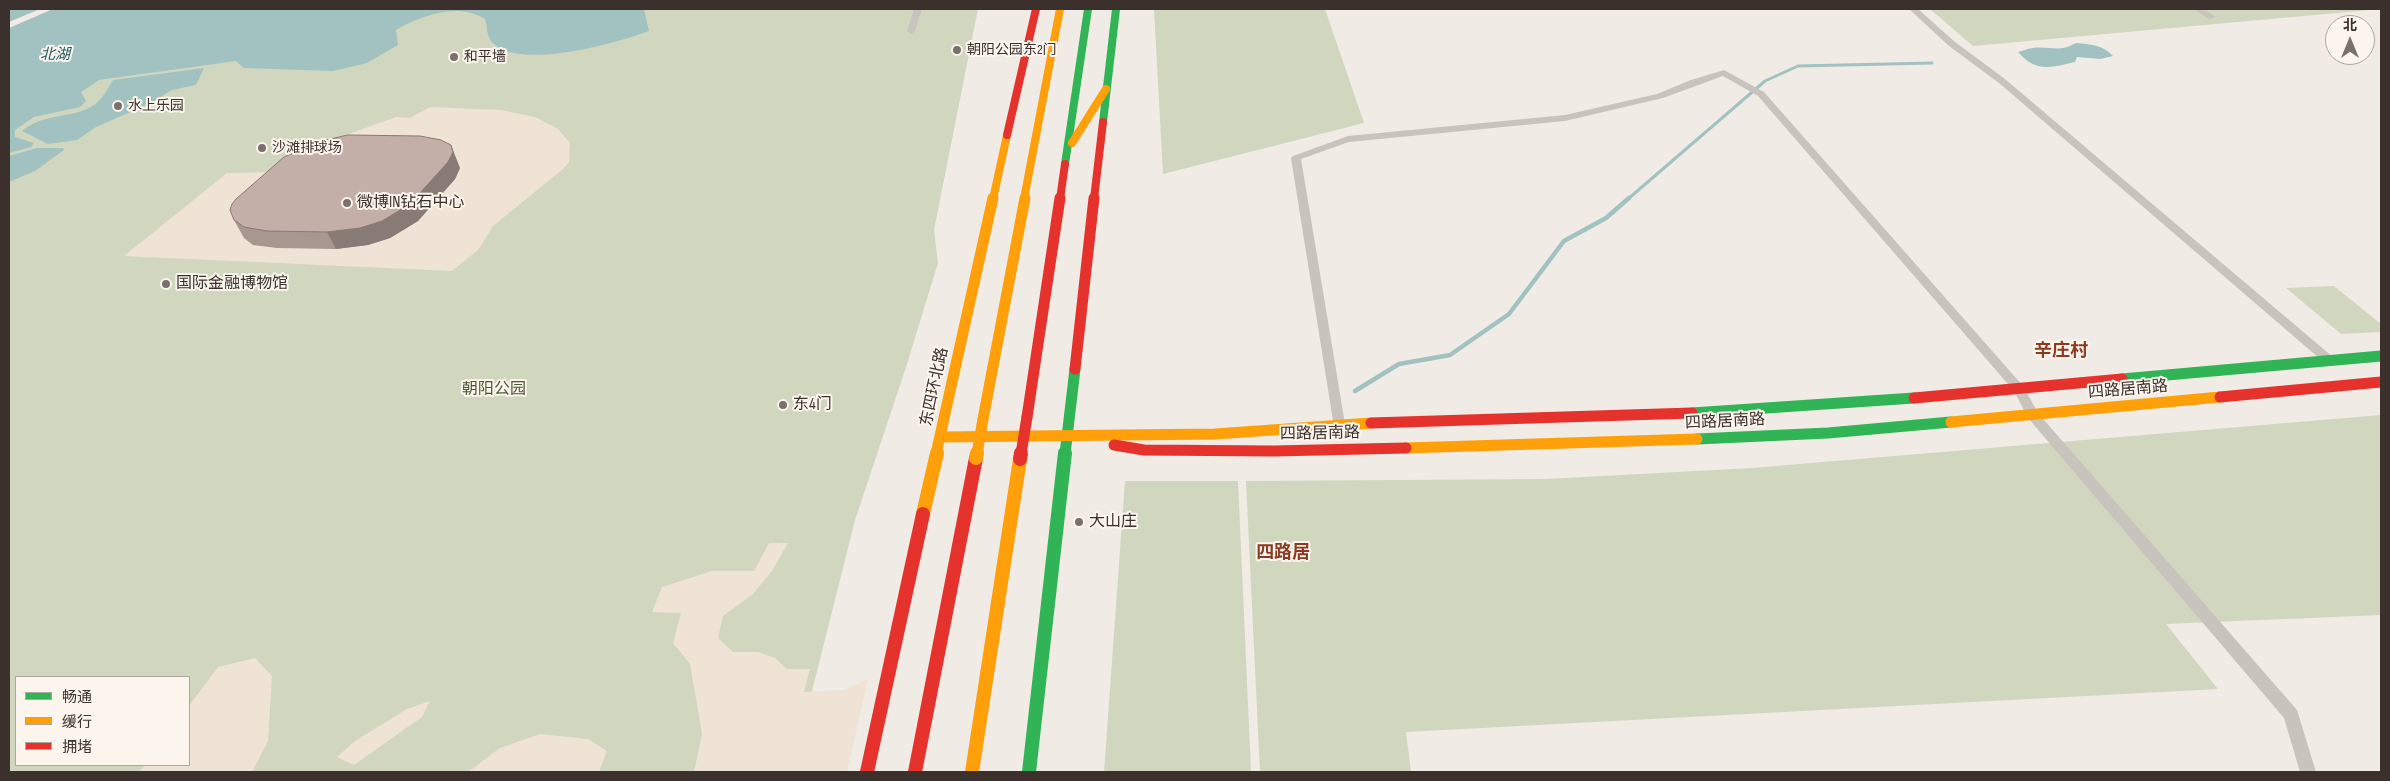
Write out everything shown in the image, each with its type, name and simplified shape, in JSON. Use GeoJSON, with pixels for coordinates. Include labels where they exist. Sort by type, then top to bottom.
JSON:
{"type":"FeatureCollection","features":[{"type":"Feature","properties":{"kind":"main road","name":"东四环北路"},"geometry":{"type":"LineString","coordinates":[[867,772],[996,181],[1036,9]]}},
{"type":"Feature","properties":{"kind":"main road"},"geometry":{"type":"LineString","coordinates":[[916,772],[1060,9]]}},
{"type":"Feature","properties":{"kind":"main road"},"geometry":{"type":"LineString","coordinates":[[972,772],[1068,151],[1088,9]]}},
{"type":"Feature","properties":{"kind":"main road"},"geometry":{"type":"LineString","coordinates":[[1029,772],[1116,9]]}},
{"type":"Feature","properties":{"kind":"main road"},"geometry":{"type":"LineString","coordinates":[[1068,151],[1106,89]]}},
{"type":"Feature","properties":{"kind":"main road"},"geometry":{"type":"LineString","coordinates":[[941,437],[1215,434],[1339,424],[1656,415],[1834,405],[2381,356]]}},
{"type":"Feature","properties":{"kind":"main road","name":"四路居南路"},"geometry":{"type":"LineString","coordinates":[[1068,437],[1144,450],[1274,451],[1584,444],[1828,433],[2381,382]]}},
{"type":"Feature","properties":{"kind":"street"},"geometry":{"type":"LineString","coordinates":[[911,31],[918,9]]}},
{"type":"Feature","properties":{"kind":"street"},"geometry":{"type":"LineString","coordinates":[[1912,9],[1952,44],[2002,81],[2330,361]]}},
{"type":"Feature","properties":{"kind":"street"},"geometry":{"type":"LineString","coordinates":[[2198,9],[2212,17]]}},
{"type":"Feature","properties":{"kind":"street"},"geometry":{"type":"LineString","coordinates":[[1339,424],[1296,158],[1348,139],[1565,118],[1660,96],[1694,82],[1724,74],[1760,94],[2019,389],[2033,415],[2291,715],[2308,772]]}},
{"type":"Feature","properties":{"kind":"green space","name":"朝阳公园"},"geometry":{"type":"Polygon","coordinates":[[[9,9],[978,9],[934,230],[938,263],[906,367],[855,520],[812,691],[789,772],[9,772],[9,9]]]}},
{"type":"Feature","properties":{"kind":"green space"},"geometry":{"type":"Polygon","coordinates":[[[1154,9],[1325,9],[1364,123],[1163,174],[1154,9]]]}},
{"type":"Feature","properties":{"kind":"green space"},"geometry":{"type":"Polygon","coordinates":[[[1930,9],[2381,9],[1973,46],[1930,9]]]}},
{"type":"Feature","properties":{"kind":"green space"},"geometry":{"type":"Polygon","coordinates":[[[2334,286],[2381,324],[2381,332],[2341,334],[2286,288],[2334,286]]]}},
{"type":"Feature","properties":{"kind":"green space"},"geometry":{"type":"Polygon","coordinates":[[[2381,415],[2381,615],[2166,624],[2218,689],[1406,732],[1411,772],[1260,772],[1246,481],[1546,479],[1752,468],[2381,415]]]}},
{"type":"Feature","properties":{"kind":"green space"},"geometry":{"type":"Polygon","coordinates":[[[1125,481],[1238,481],[1251,772],[1104,772],[1125,481]]]}},
{"type":"Feature","properties":{"kind":"shaded area"},"geometry":{"type":"Polygon","coordinates":[[[430,107],[501,110],[535,117],[558,129],[570,143],[569,162],[563,169],[493,226],[478,250],[452,271],[124,256],[227,173],[281,172],[304,150],[396,117],[410,118],[430,107]]]}},
{"type":"Feature","properties":{"kind":"shaded area"},"geometry":{"type":"Polygon","coordinates":[[[769,543],[788,543],[772,571],[752,595],[723,616],[718,638],[733,652],[758,652],[775,658],[787,669],[810,669],[804,692],[844,690],[868,679],[847,772],[694,772],[702,734],[690,664],[673,643],[681,613],[652,612],[662,587],[712,571],[754,571],[769,543]]]}},
{"type":"Feature","properties":{"kind":"shaded area"},"geometry":{"type":"Polygon","coordinates":[[[255,658],[272,676],[268,741],[252,772],[139,772],[144,766],[190,766],[190,705],[218,667],[255,658]]]}},
{"type":"Feature","properties":{"kind":"shaded area"},"geometry":{"type":"Polygon","coordinates":[[[430,701],[422,717],[354,765],[337,757],[355,741],[407,709],[430,701]]]}},
{"type":"Feature","properties":{"kind":"shaded area"},"geometry":{"type":"Polygon","coordinates":[[[540,734],[588,739],[607,751],[599,772],[468,772],[500,748],[540,734]]]}},
{"type":"Feature","properties":{"kind":"water","name":"北湖"},"geometry":{"type":"Polygon","coordinates":[[[9,9],[644,9],[649,31],[592,48],[544,55],[522,54],[504,50],[491,41],[485,19],[463,11],[440,12],[428,15],[396,30],[398,45],[367,63],[333,71],[244,68],[236,61],[99,80],[81,92],[86,101],[80,107],[34,117],[15,130],[15,137],[34,143],[31,147],[9,153],[9,9]]]}},
{"type":"Feature","properties":{"kind":"water"},"geometry":{"type":"Polygon","coordinates":[[[2076,43],[2101,47],[2113,56],[2100,59],[2077,57],[2075,62],[2044,67],[2031,63],[2018,52],[2031,48],[2064,48],[2076,43]]]}},
{"type":"Feature","properties":{"kind":"water","name":"水上乐园"},"geometry":{"type":"Polygon","coordinates":[[[204,68],[196,85],[172,90],[149,104],[96,127],[77,140],[48,144],[22,131],[31,125],[50,118],[86,110],[97,103],[113,80],[204,68]]]}},
{"type":"Feature","properties":{"kind":"water"},"geometry":{"type":"Polygon","coordinates":[[[37,148],[63,148],[64,150],[35,171],[9,182],[9,156],[37,148]]]}},
{"type":"Feature","properties":{"kind":"pier"},"geometry":{"type":"Polygon","coordinates":[[[40,9],[53,9],[9,28],[9,22],[40,9]]]}},
{"type":"Feature","properties":{"kind":"building","name":"微博IN钻石中心"},"geometry":{"type":"Polygon","coordinates":[[[348,135],[420,136],[441,140],[451,145],[453,152],[448,162],[410,204],[382,221],[360,228],[327,232],[267,231],[244,227],[234,220],[230,210],[232,204],[284,157],[318,142],[348,135]]]}},
{"type":"Feature","properties":{"kind":"waterway"},"geometry":{"type":"LineString","coordinates":[[1628,199],[1765,81],[1798,66],[1932,63]]}},
{"type":"Feature","properties":{"kind":"waterway"},"geometry":{"type":"LineString","coordinates":[[1355,391],[1399,364],[1450,355],[1509,314],[1564,241],[1606,218],[1629,198]]}},
{"type":"Feature","properties":{"kind":"traffic: fast"},"geometry":{"type":"LineString","coordinates":[[1065,164],[1088,9]]}},
{"type":"Feature","properties":{"kind":"traffic: fast"},"geometry":{"type":"LineString","coordinates":[[1103,122],[1116,9]]}},
{"type":"Feature","properties":{"kind":"traffic: fast"},"geometry":{"type":"LineString","coordinates":[[2122,379],[2381,356]]}},
{"type":"Feature","properties":{"kind":"traffic: fast"},"geometry":{"type":"LineString","coordinates":[[1029,772],[1075,369]]}},
{"type":"Feature","properties":{"kind":"traffic: fast"},"geometry":{"type":"LineString","coordinates":[[1692,413],[1834,405],[1914,398]]}},
{"type":"Feature","properties":{"kind":"traffic: fast"},"geometry":{"type":"LineString","coordinates":[[1697,439],[1828,433],[1951,422]]}},
{"type":"Feature","properties":{"kind":"traffic: slow"},"geometry":{"type":"LineString","coordinates":[[983,419],[1060,9]]}},
{"type":"Feature","properties":{"kind":"traffic: slow"},"geometry":{"type":"LineString","coordinates":[[1072,143],[1106,89]]}},
{"type":"Feature","properties":{"kind":"traffic: slow"},"geometry":{"type":"LineString","coordinates":[[923,514],[1007,135]]}},
{"type":"Feature","properties":{"kind":"traffic: slow"},"geometry":{"type":"LineString","coordinates":[[1951,422],[2220,397]]}},
{"type":"Feature","properties":{"kind":"traffic: slow"},"geometry":{"type":"LineString","coordinates":[[976,458],[983,419]]}},
{"type":"Feature","properties":{"kind":"traffic: slow"},"geometry":{"type":"LineString","coordinates":[[941,437],[1215,434],[1371,423]]}},
{"type":"Feature","properties":{"kind":"traffic: slow"},"geometry":{"type":"LineString","coordinates":[[1406,448],[1697,439]]}},
{"type":"Feature","properties":{"kind":"traffic: slow"},"geometry":{"type":"LineString","coordinates":[[972,772],[1020,459]]}},
{"type":"Feature","properties":{"kind":"traffic: jam"},"geometry":{"type":"LineString","coordinates":[[1007,135],[1036,9]]}},
{"type":"Feature","properties":{"kind":"traffic: jam"},"geometry":{"type":"LineString","coordinates":[[1075,369],[1103,122]]}},
{"type":"Feature","properties":{"kind":"traffic: jam"},"geometry":{"type":"LineString","coordinates":[[1027,417],[1065,164]]}},
{"type":"Feature","properties":{"kind":"traffic: jam"},"geometry":{"type":"LineString","coordinates":[[1914,398],[2122,379]]}},
{"type":"Feature","properties":{"kind":"traffic: jam"},"geometry":{"type":"LineString","coordinates":[[2220,397],[2381,382]]}},
{"type":"Feature","properties":{"kind":"traffic: jam"},"geometry":{"type":"LineString","coordinates":[[1371,423],[1692,413]]}},
{"type":"Feature","properties":{"kind":"traffic: jam"},"geometry":{"type":"LineString","coordinates":[[1020,459],[1027,417]]}},
{"type":"Feature","properties":{"kind":"traffic: jam"},"geometry":{"type":"LineString","coordinates":[[1114,445],[1144,450],[1274,451],[1406,448]]}},
{"type":"Feature","properties":{"kind":"traffic: jam"},"geometry":{"type":"LineString","coordinates":[[915,772],[976,458]]}},
{"type":"Feature","properties":{"kind":"traffic: jam"},"geometry":{"type":"LineString","coordinates":[[867,772],[923,514]]}},
{"type":"Feature","properties":{"kind":"place","name":"朝阳公园东2门"},"geometry":{"type":"Point","coordinates":[957,50]}},
{"type":"Feature","properties":{"kind":"place","name":"和平墙"},"geometry":{"type":"Point","coordinates":[454,57]}},
{"type":"Feature","properties":{"kind":"place","name":"水上乐园"},"geometry":{"type":"Point","coordinates":[118,106]}},
{"type":"Feature","properties":{"kind":"place","name":"沙滩排球场"},"geometry":{"type":"Point","coordinates":[262,148]}},
{"type":"Feature","properties":{"kind":"place","name":"微博IN钻石中心"},"geometry":{"type":"Point","coordinates":[347,203]}},
{"type":"Feature","properties":{"kind":"place","name":"国际金融博物馆"},"geometry":{"type":"Point","coordinates":[166,284]}},
{"type":"Feature","properties":{"kind":"place","name":"东4门"},"geometry":{"type":"Point","coordinates":[783,405]}},
{"type":"Feature","properties":{"kind":"place","name":"大山庄"},"geometry":{"type":"Point","coordinates":[1079,522]}},
{"type":"Feature","properties":{"kind":"district","name":"辛庄村"},"geometry":{"type":"Point","coordinates":[2061,351]}},
{"type":"Feature","properties":{"kind":"district","name":"四路居"},"geometry":{"type":"Point","coordinates":[1283,553]}}]}
